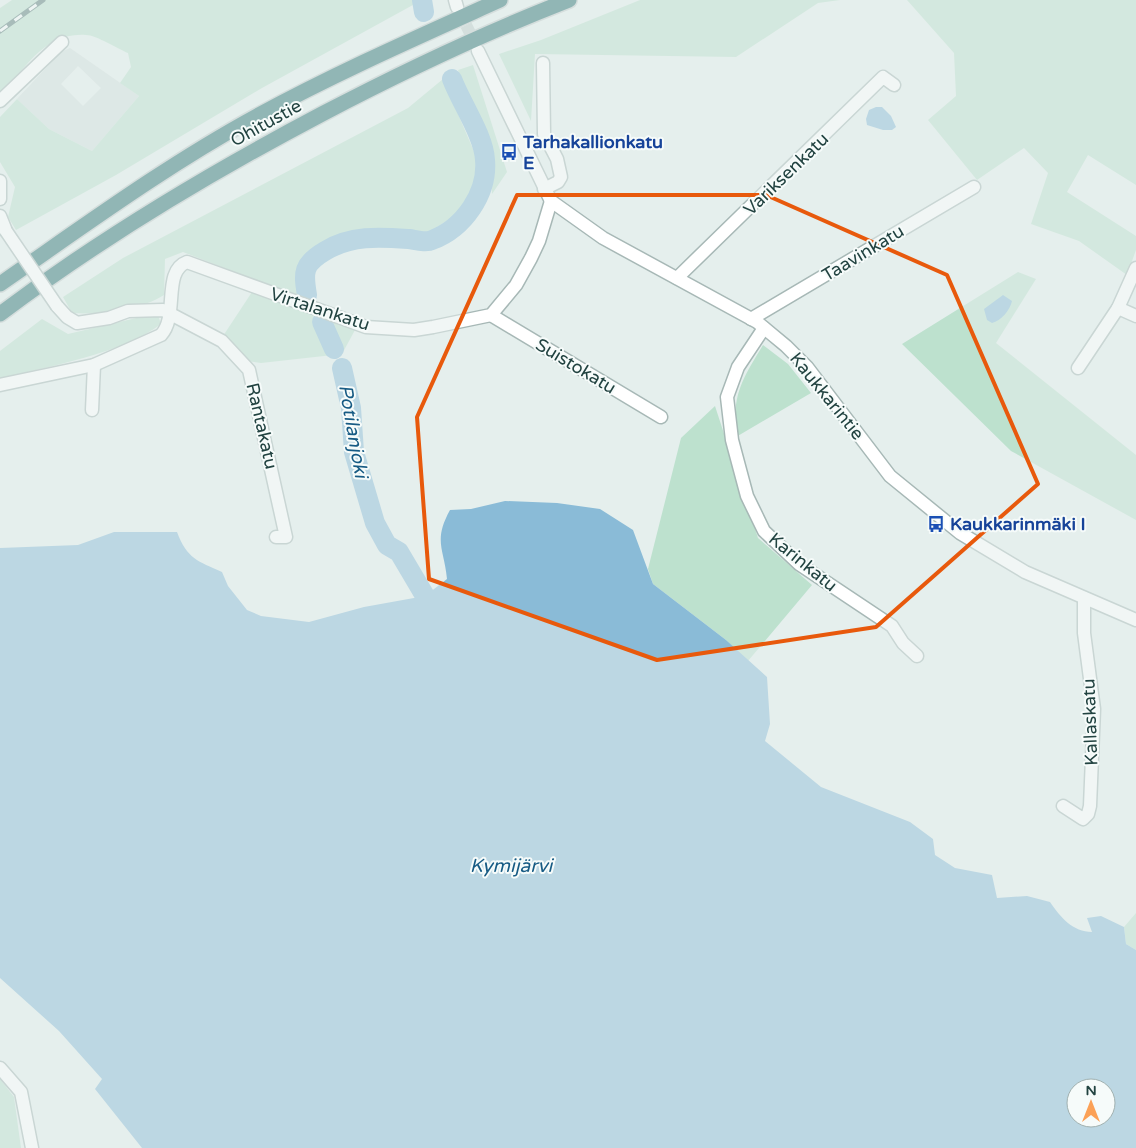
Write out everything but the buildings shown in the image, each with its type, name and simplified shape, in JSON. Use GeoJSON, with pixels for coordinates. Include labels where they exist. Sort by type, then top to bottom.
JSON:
{"type":"FeatureCollection","features":[{"type":"Feature","properties":{"kind":"highway","name":"Ohitustie"},"geometry":{"type":"LineString","coordinates":[[0,284],[138,188],[256,117],[383,52],[500,0]]}},
{"type":"Feature","properties":{"kind":"highway","name":"Ohitustie"},"geometry":{"type":"LineString","coordinates":[[0,314],[151,209],[268,142],[400,74],[508,24],[569,0]]}},
{"type":"Feature","properties":{"kind":"street"},"geometry":{"type":"LineString","coordinates":[[0,101],[62,42]]}},
{"type":"Feature","properties":{"kind":"street","name":"Kaukkarintie"},"geometry":{"type":"LineString","coordinates":[[478,51],[551,201],[604,238],[764,328],[786,346],[806,367],[890,476],[960,533],[1024,572],[1136,620]]}},
{"type":"Feature","properties":{"kind":"street"},"geometry":{"type":"LineString","coordinates":[[543,63],[544,134],[557,159],[560,177],[558,182],[544,189]]}},
{"type":"Feature","properties":{"kind":"street","name":"Variksenkatu"},"geometry":{"type":"LineString","coordinates":[[677,278],[883,78],[894,85]]}},
{"type":"Feature","properties":{"kind":"street"},"geometry":{"type":"LineString","coordinates":[[0,181],[0,199]]}},
{"type":"Feature","properties":{"kind":"street","name":"Taavinkatu"},"geometry":{"type":"LineString","coordinates":[[751,319],[974,187]]}},
{"type":"Feature","properties":{"kind":"street"},"geometry":{"type":"LineString","coordinates":[[491,315],[516,286],[532,258],[551,201]]}},
{"type":"Feature","properties":{"kind":"street"},"geometry":{"type":"LineString","coordinates":[[0,216],[6,231],[57,306],[67,317],[77,323],[88,323],[128,311],[150,309],[172,313],[166,330],[161,335],[94,365],[0,385]]}},
{"type":"Feature","properties":{"kind":"street","name":"Virtalankatu"},"geometry":{"type":"LineString","coordinates":[[172,313],[172,286],[176,270],[180,264],[187,262],[366,327],[414,330],[491,315]]}},
{"type":"Feature","properties":{"kind":"street"},"geometry":{"type":"LineString","coordinates":[[1078,368],[1118,308],[1136,268]]}},
{"type":"Feature","properties":{"kind":"street"},"geometry":{"type":"LineString","coordinates":[[1118,308],[1136,316]]}},
{"type":"Feature","properties":{"kind":"street","name":"Rantakatu"},"geometry":{"type":"LineString","coordinates":[[172,313],[222,341],[249,370],[286,537],[276,537]]}},
{"type":"Feature","properties":{"kind":"street","name":"Suistokatu"},"geometry":{"type":"LineString","coordinates":[[491,315],[661,418]]}},
{"type":"Feature","properties":{"kind":"street","name":"Karinkatu"},"geometry":{"type":"LineString","coordinates":[[764,328],[738,366],[727,397],[732,440],[747,496],[764,531],[799,564],[892,626],[902,643],[917,656]]}},
{"type":"Feature","properties":{"kind":"street"},"geometry":{"type":"LineString","coordinates":[[92,410],[94,365]]}},
{"type":"Feature","properties":{"kind":"street","name":"Kallaskatu"},"geometry":{"type":"LineString","coordinates":[[1063,806],[1084,819],[1088,814],[1090,806],[1094,709],[1084,633],[1084,598]]}},
{"type":"Feature","properties":{"kind":"street"},"geometry":{"type":"LineString","coordinates":[[0,1068],[21,1092],[32,1148]]}},
{"type":"Feature","properties":{"kind":"highlighted area"},"geometry":{"type":"Polygon","coordinates":[[[517,195],[766,195],[947,275],[1038,484],[876,627],[657,660],[429,579],[417,417],[517,195]]]}},
{"type":"Feature","properties":{"kind":"shaded area"},"geometry":{"type":"Polygon","coordinates":[[[70,48],[139,96],[92,151],[49,129],[17,99],[61,52],[70,48]],[[78,66],[61,84],[83,106],[101,88],[78,66]]]}},
{"type":"Feature","properties":{"kind":"green space"},"geometry":{"type":"Polygon","coordinates":[[[12,0],[422,0],[262,88],[116,175],[16,230],[8,217],[15,187],[0,162],[0,117],[17,99],[49,129],[92,151],[139,96],[120,83],[131,67],[128,53],[86,35],[58,39],[47,46],[27,64],[0,96],[0,8],[12,0]]]}},
{"type":"Feature","properties":{"kind":"green space"},"geometry":{"type":"Polygon","coordinates":[[[640,0],[840,0],[818,3],[736,57],[535,54],[531,121],[499,54],[541,40],[640,0]]]}},
{"type":"Feature","properties":{"kind":"green space"},"geometry":{"type":"Polygon","coordinates":[[[907,0],[1136,0],[1136,185],[1088,155],[1067,192],[1136,236],[1136,250],[1127,275],[1079,241],[1031,224],[1048,173],[1024,148],[977,180],[928,120],[956,96],[954,53],[907,0]]]}},
{"type":"Feature","properties":{"kind":"green space"},"geometry":{"type":"Polygon","coordinates":[[[473,65],[507,172],[492,194],[491,149],[468,99],[458,70],[473,65]]]}},
{"type":"Feature","properties":{"kind":"green space"},"geometry":{"type":"Polygon","coordinates":[[[443,79],[479,163],[476,186],[459,213],[426,234],[371,228],[335,238],[298,264],[302,298],[183,252],[165,259],[164,295],[155,300],[120,310],[72,313],[63,297],[123,258],[408,108],[443,79]]]}},
{"type":"Feature","properties":{"kind":"green space"},"geometry":{"type":"Polygon","coordinates":[[[1018,272],[1036,279],[996,343],[1136,455],[1136,520],[1011,451],[902,344],[1018,272]]]}},
{"type":"Feature","properties":{"kind":"green space"},"geometry":{"type":"Polygon","coordinates":[[[252,292],[355,330],[342,354],[261,363],[247,361],[223,336],[252,292]]]}},
{"type":"Feature","properties":{"kind":"green space"},"geometry":{"type":"Polygon","coordinates":[[[149,315],[158,315],[161,324],[127,343],[84,358],[0,378],[0,351],[42,319],[68,334],[149,315]]]}},
{"type":"Feature","properties":{"kind":"green space"},"geometry":{"type":"Polygon","coordinates":[[[763,345],[788,364],[811,393],[736,437],[737,398],[744,378],[763,345]]]}},
{"type":"Feature","properties":{"kind":"green space"},"geometry":{"type":"Polygon","coordinates":[[[715,406],[758,538],[812,585],[748,661],[726,640],[653,584],[648,569],[681,438],[715,406]]]}},
{"type":"Feature","properties":{"kind":"green space"},"geometry":{"type":"Polygon","coordinates":[[[1136,913],[1136,950],[1126,944],[1124,927],[1136,913]]]}},
{"type":"Feature","properties":{"kind":"green space"},"geometry":{"type":"Polygon","coordinates":[[[0,1079],[14,1097],[21,1148],[0,1148],[0,1079]]]}},
{"type":"Feature","properties":{"kind":"water"},"geometry":{"type":"Polygon","coordinates":[[[882,107],[891,116],[896,127],[892,130],[883,130],[867,125],[866,119],[869,110],[882,107]]]}},
{"type":"Feature","properties":{"kind":"water"},"geometry":{"type":"Polygon","coordinates":[[[1003,295],[1012,301],[1011,304],[1002,318],[992,323],[987,320],[984,309],[1003,295]]]}},
{"type":"Feature","properties":{"kind":"water","name":"Kymijärvi"},"geometry":{"type":"Polygon","coordinates":[[[505,501],[557,503],[600,509],[633,530],[653,584],[726,640],[767,677],[770,724],[765,741],[821,787],[910,822],[933,839],[935,855],[955,868],[992,875],[997,898],[1027,896],[1050,902],[1068,923],[1085,931],[1092,932],[1087,918],[1101,916],[1124,927],[1126,944],[1136,950],[1136,1148],[142,1148],[95,1089],[102,1079],[59,1031],[0,978],[0,548],[78,545],[114,532],[177,532],[189,554],[200,562],[222,572],[228,586],[247,610],[261,616],[309,622],[364,607],[425,596],[447,579],[441,537],[450,510],[471,509],[505,501]]]}},
{"type":"Feature","properties":{"kind":"waterway","name":"Potilanjoki"},"geometry":{"type":"LineString","coordinates":[[422,0],[424,12]]}},
{"type":"Feature","properties":{"kind":"waterway","name":"Potilanjoki"},"geometry":{"type":"LineString","coordinates":[[307,295],[306,269],[312,260],[325,251],[345,242],[366,238],[430,241],[454,227],[472,208],[478,197],[485,172],[484,151],[452,79]]}},
{"type":"Feature","properties":{"kind":"waterway","name":"Potilanjoki"},"geometry":{"type":"LineString","coordinates":[[322,322],[334,349]]}},
{"type":"Feature","properties":{"kind":"waterway","name":"Potilanjoki"},"geometry":{"type":"LineString","coordinates":[[342,368],[351,408],[354,452],[375,523],[387,545],[399,552],[425,596]]}},
{"type":"Feature","properties":{"kind":"tunnel"},"geometry":{"type":"LineString","coordinates":[[458,9],[477,47]]}},
{"type":"Feature","properties":{"kind":"railway"},"geometry":{"type":"LineString","coordinates":[[0,31],[43,0]]}},
{"type":"Feature","properties":{"kind":"place","name":"Tarhakallionkatu E"},"geometry":{"type":"Point","coordinates":[509,152]}},
{"type":"Feature","properties":{"kind":"place","name":"Kaukkarinmäki I"},"geometry":{"type":"Point","coordinates":[936,524]}}]}
